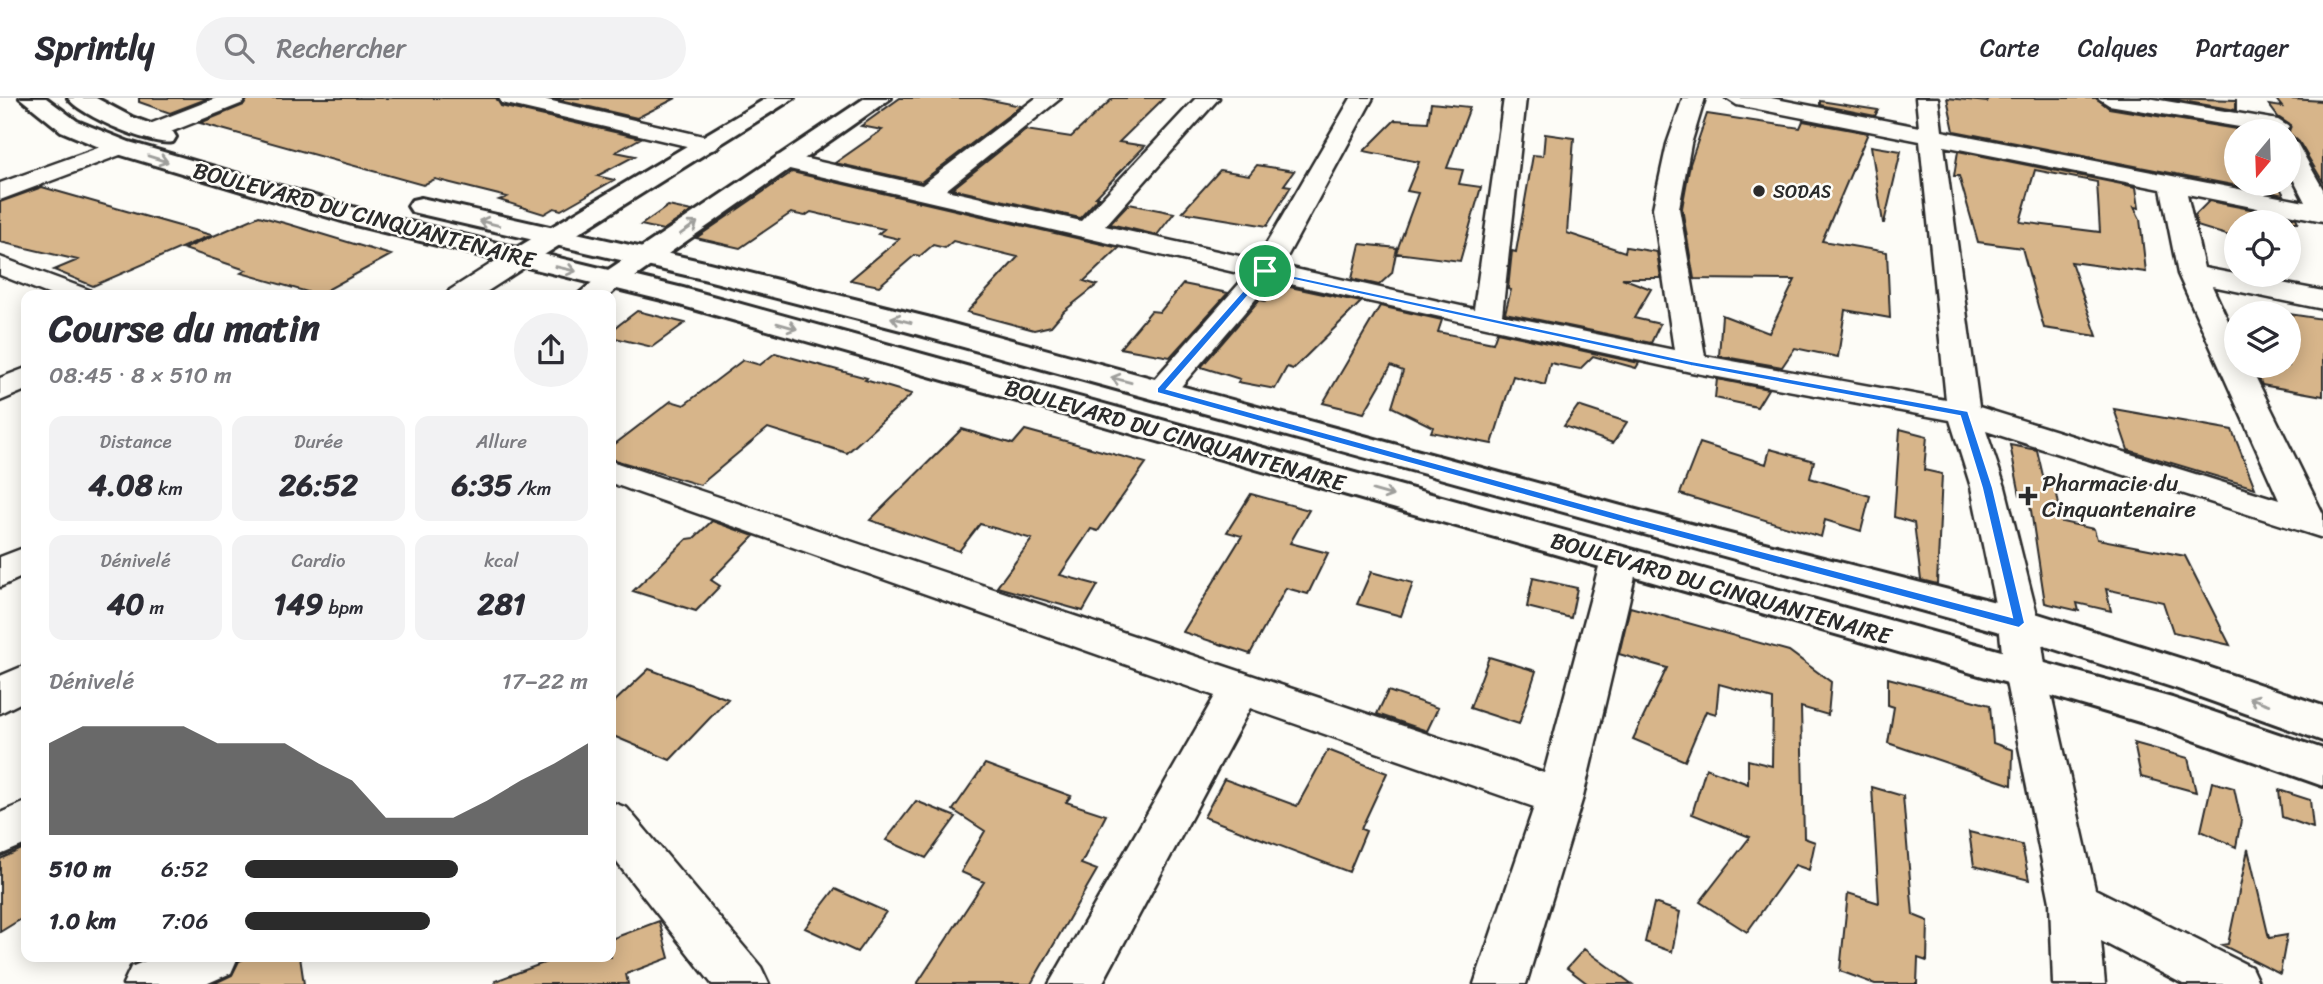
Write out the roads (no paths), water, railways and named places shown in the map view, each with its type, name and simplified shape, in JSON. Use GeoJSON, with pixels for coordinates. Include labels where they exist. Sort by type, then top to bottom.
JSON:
{"type":"FeatureCollection","features":[{"type":"Feature","properties":{"kind":"main road","name":"BOULEVARD DU CINQUANTENAIRE"},"geometry":{"type":"LineString","coordinates":[[31,98],[69,126],[550,238],[646,257],[916,324],[1632,521],[2019,623],[2190,677],[2323,724]]}},
{"type":"Feature","properties":{"kind":"main road","name":"BOULEVARD DU CINQUANTENAIRE"},"geometry":{"type":"LineString","coordinates":[[79,98],[135,140],[365,219],[517,258],[601,288]]}},
{"type":"Feature","properties":{"kind":"main road"},"geometry":{"type":"LineString","coordinates":[[517,258],[783,98]]}},
{"type":"Feature","properties":{"kind":"main road"},"geometry":{"type":"LineString","coordinates":[[601,288],[880,98]]}},
{"type":"Feature","properties":{"kind":"main road","name":"BOULEVARD DU CINQUANTENAIRE"},"geometry":{"type":"LineString","coordinates":[[616,292],[1620,559],[2172,715],[2323,768]]}},
{"type":"Feature","properties":{"kind":"street"},"geometry":{"type":"LineString","coordinates":[[0,192],[234,98]]}},
{"type":"Feature","properties":{"kind":"street"},"geometry":{"type":"LineString","coordinates":[[510,98],[708,144]]}},
{"type":"Feature","properties":{"kind":"street"},"geometry":{"type":"LineString","coordinates":[[568,111],[594,98]]}},
{"type":"Feature","properties":{"kind":"street"},"geometry":{"type":"LineString","coordinates":[[925,194],[1049,98]]}},
{"type":"Feature","properties":{"kind":"street"},"geometry":{"type":"LineString","coordinates":[[1086,231],[1208,98]]}},
{"type":"Feature","properties":{"kind":"street"},"geometry":{"type":"LineString","coordinates":[[1161,390],[1265,271],[1362,98]]}},
{"type":"Feature","properties":{"kind":"street"},"geometry":{"type":"LineString","coordinates":[[1487,321],[1515,98]]}},
{"type":"Feature","properties":{"kind":"street"},"geometry":{"type":"LineString","coordinates":[[1691,363],[1666,208],[1679,144],[1694,98]]}},
{"type":"Feature","properties":{"kind":"street"},"geometry":{"type":"LineString","coordinates":[[1737,98],[2323,213]]}},
{"type":"Feature","properties":{"kind":"street"},"geometry":{"type":"LineString","coordinates":[[1927,98],[1964,413],[1987,488],[2019,623],[2025,673],[2074,902],[2079,984]]}},
{"type":"Feature","properties":{"kind":"street"},"geometry":{"type":"LineString","coordinates":[[2109,98],[2224,123]]}},
{"type":"Feature","properties":{"kind":"street"},"geometry":{"type":"LineString","coordinates":[[2257,98],[2271,119]]}},
{"type":"Feature","properties":{"kind":"street"},"geometry":{"type":"LineString","coordinates":[[785,161],[1487,321],[1691,363],[1964,413],[2315,523]]}},
{"type":"Feature","properties":{"kind":"street"},"geometry":{"type":"LineString","coordinates":[[2301,171],[2323,213]]}},
{"type":"Feature","properties":{"kind":"street"},"geometry":{"type":"LineString","coordinates":[[2172,184],[2192,274],[2315,523]]}},
{"type":"Feature","properties":{"kind":"street"},"geometry":{"type":"LineString","coordinates":[[469,290],[517,258]]}},
{"type":"Feature","properties":{"kind":"street"},"geometry":{"type":"LineString","coordinates":[[7,273],[60,290]]}},
{"type":"Feature","properties":{"kind":"street"},"geometry":{"type":"LineString","coordinates":[[2192,274],[2323,300]]}},
{"type":"Feature","properties":{"kind":"street"},"geometry":{"type":"LineString","coordinates":[[0,391],[21,380]]}},
{"type":"Feature","properties":{"kind":"street"},"geometry":{"type":"LineString","coordinates":[[616,473],[855,553],[1239,690],[1560,797]]}},
{"type":"Feature","properties":{"kind":"street"},"geometry":{"type":"LineString","coordinates":[[1500,984],[1560,797],[1620,559]]}},
{"type":"Feature","properties":{"kind":"street"},"geometry":{"type":"LineString","coordinates":[[0,574],[21,562]]}},
{"type":"Feature","properties":{"kind":"street"},"geometry":{"type":"LineString","coordinates":[[0,697],[21,683]]}},
{"type":"Feature","properties":{"kind":"street"},"geometry":{"type":"LineString","coordinates":[[1075,984],[1239,690]]}},
{"type":"Feature","properties":{"kind":"street"},"geometry":{"type":"LineString","coordinates":[[616,827],[743,984]]}},
{"type":"Feature","properties":{"kind":"street"},"geometry":{"type":"LineString","coordinates":[[2074,902],[2233,984]]}},
{"type":"Feature","properties":{"kind":"place","name":"SODAS"},"geometry":{"type":"Point","coordinates":[1759,191]}},
{"type":"Feature","properties":{"kind":"place","name":"Pharmacie du Cinquantenaire"},"geometry":{"type":"Point","coordinates":[2028,496]}}]}
